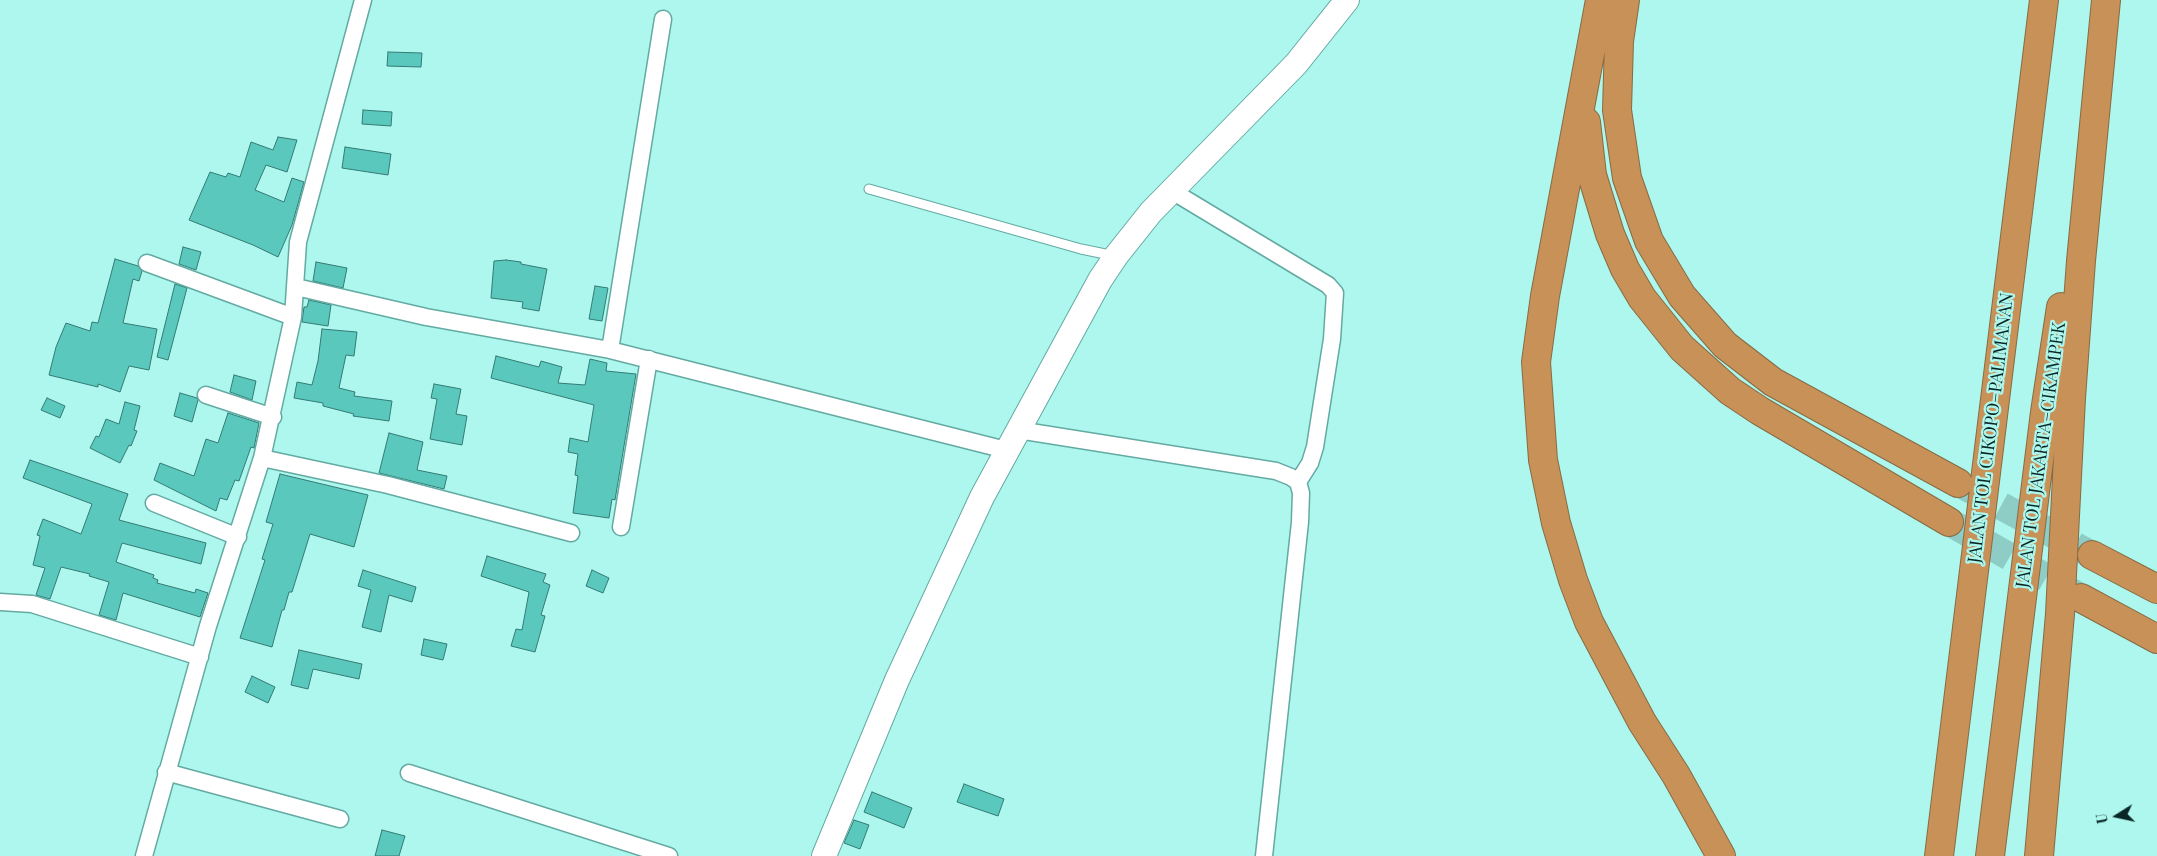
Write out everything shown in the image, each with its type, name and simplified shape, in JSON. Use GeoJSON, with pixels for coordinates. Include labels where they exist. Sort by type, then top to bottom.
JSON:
{"type":"FeatureCollection","features":[{"type":"Feature","properties":{"kind":"highway"},"geometry":{"type":"LineString","coordinates":[[1625,0],[1619,41],[1617,102],[1620,142],[1626,178],[1649,242],[1682,296],[1725,345],[1773,382],[1958,482]]}},
{"type":"Feature","properties":{"kind":"highway","name":"JALAN TOL CIKOPO–PALIMANAN"},"geometry":{"type":"LineString","coordinates":[[1939,856],[2043,5]]}},
{"type":"Feature","properties":{"kind":"highway"},"geometry":{"type":"LineString","coordinates":[[1598,7],[1587,101],[1588,146],[1592,175],[1610,234],[1625,269],[1642,298],[1682,348],[1730,391],[1787,429],[1949,522]]}},
{"type":"Feature","properties":{"kind":"highway"},"geometry":{"type":"LineString","coordinates":[[1598,7],[1545,296],[1538,352],[1538,406],[1544,460],[1556,523],[1573,580],[1590,622],[1642,722],[1676,775],[1721,856]]}},
{"type":"Feature","properties":{"kind":"highway"},"geometry":{"type":"LineString","coordinates":[[2039,856],[2060,614],[2080,280],[2104,12]]}},
{"type":"Feature","properties":{"kind":"highway","name":"JALAN TOL JAKARTA–CIKAMPEK"},"geometry":{"type":"LineString","coordinates":[[1990,856],[2045,412],[2100,54]]}},
{"type":"Feature","properties":{"kind":"highway"},"geometry":{"type":"LineString","coordinates":[[2092,556],[2157,589]]}},
{"type":"Feature","properties":{"kind":"highway"},"geometry":{"type":"LineString","coordinates":[[2082,598],[2157,639]]}},
{"type":"Feature","properties":{"kind":"street"},"geometry":{"type":"LineString","coordinates":[[144,856],[166,772],[273,417],[293,317],[298,242],[363,0]]}},
{"type":"Feature","properties":{"kind":"street"},"geometry":{"type":"LineString","coordinates":[[824,856],[863,758],[924,619],[1006,450],[1081,311],[1116,256],[1151,212],[1296,64],[1347,0]]}},
{"type":"Feature","properties":{"kind":"street"},"geometry":{"type":"LineString","coordinates":[[610,350],[663,19]]}},
{"type":"Feature","properties":{"kind":"street"},"geometry":{"type":"LineString","coordinates":[[1172,191],[1328,285],[1335,293],[1332,339],[1316,447],[1310,463],[1298,482]]}},
{"type":"Feature","properties":{"kind":"street"},"geometry":{"type":"LineString","coordinates":[[147,263],[293,317]]}},
{"type":"Feature","properties":{"kind":"street"},"geometry":{"type":"LineString","coordinates":[[296,287],[426,317],[610,350],[1006,450]]}},
{"type":"Feature","properties":{"kind":"street"},"geometry":{"type":"LineString","coordinates":[[621,527],[649,360]]}},
{"type":"Feature","properties":{"kind":"street"},"geometry":{"type":"LineString","coordinates":[[206,395],[273,417]]}},
{"type":"Feature","properties":{"kind":"street"},"geometry":{"type":"LineString","coordinates":[[1018,430],[1276,471],[1298,482],[1301,493],[1298,551],[1264,856]]}},
{"type":"Feature","properties":{"kind":"street"},"geometry":{"type":"LineString","coordinates":[[262,458],[388,485],[571,533]]}},
{"type":"Feature","properties":{"kind":"street"},"geometry":{"type":"LineString","coordinates":[[154,503],[238,537]]}},
{"type":"Feature","properties":{"kind":"street"},"geometry":{"type":"LineString","coordinates":[[0,602],[32,604],[200,657]]}},
{"type":"Feature","properties":{"kind":"street"},"geometry":{"type":"LineString","coordinates":[[166,772],[340,818]]}},
{"type":"Feature","properties":{"kind":"street"},"geometry":{"type":"LineString","coordinates":[[409,773],[669,856]]}},
{"type":"Feature","properties":{"kind":"lane"},"geometry":{"type":"LineString","coordinates":[[869,189],[1116,256]]}},
{"type":"Feature","properties":{"kind":"building"},"geometry":{"type":"Polygon","coordinates":[[[388,52],[422,53],[421,67],[387,66],[388,52]]]}},
{"type":"Feature","properties":{"kind":"building"},"geometry":{"type":"Polygon","coordinates":[[[363,110],[392,112],[391,126],[362,124],[363,110]]]}},
{"type":"Feature","properties":{"kind":"building"},"geometry":{"type":"Polygon","coordinates":[[[278,137],[297,140],[287,172],[266,165],[255,190],[284,202],[292,178],[304,182],[292,225],[278,257],[189,220],[210,172],[226,177],[228,173],[240,177],[251,142],[273,150],[278,137]]]}},
{"type":"Feature","properties":{"kind":"building"},"geometry":{"type":"Polygon","coordinates":[[[345,147],[391,154],[388,175],[342,168],[345,147]]]}},
{"type":"Feature","properties":{"kind":"building"},"geometry":{"type":"Polygon","coordinates":[[[183,247],[201,252],[196,270],[179,264],[183,247]]]}},
{"type":"Feature","properties":{"kind":"building"},"geometry":{"type":"Polygon","coordinates":[[[115,259],[138,266],[142,271],[139,281],[133,279],[123,323],[157,329],[149,370],[129,366],[120,392],[98,384],[98,387],[49,375],[56,347],[66,323],[90,331],[92,322],[98,323],[115,259]]]}},
{"type":"Feature","properties":{"kind":"building"},"geometry":{"type":"Polygon","coordinates":[[[506,260],[547,269],[539,311],[522,308],[523,302],[491,298],[494,261],[506,260]]]}},
{"type":"Feature","properties":{"kind":"building"},"geometry":{"type":"Polygon","coordinates":[[[316,262],[347,268],[343,288],[313,281],[316,262]]]}},
{"type":"Feature","properties":{"kind":"building"},"geometry":{"type":"Polygon","coordinates":[[[175,284],[187,288],[168,360],[157,357],[175,284]]]}},
{"type":"Feature","properties":{"kind":"building"},"geometry":{"type":"Polygon","coordinates":[[[595,286],[608,288],[602,321],[589,319],[595,286]]]}},
{"type":"Feature","properties":{"kind":"building"},"geometry":{"type":"Polygon","coordinates":[[[309,300],[331,305],[328,326],[302,322],[304,307],[307,307],[309,300]]]}},
{"type":"Feature","properties":{"kind":"building"},"geometry":{"type":"Polygon","coordinates":[[[322,329],[357,332],[354,356],[346,355],[339,388],[355,392],[354,396],[392,401],[389,421],[353,416],[354,414],[323,406],[323,403],[294,398],[297,382],[312,385],[318,361],[322,329]]]}},
{"type":"Feature","properties":{"kind":"building"},"geometry":{"type":"Polygon","coordinates":[[[496,356],[539,367],[541,361],[562,367],[558,383],[585,385],[590,359],[607,363],[606,371],[636,374],[615,500],[612,499],[609,518],[573,513],[578,476],[575,475],[578,454],[568,452],[570,438],[588,442],[594,405],[491,378],[496,356]]]}},
{"type":"Feature","properties":{"kind":"building"},"geometry":{"type":"Polygon","coordinates":[[[234,375],[256,381],[252,400],[230,392],[234,375]]]}},
{"type":"Feature","properties":{"kind":"building"},"geometry":{"type":"Polygon","coordinates":[[[434,384],[461,389],[456,414],[467,416],[462,445],[430,439],[437,399],[431,398],[434,384]]]}},
{"type":"Feature","properties":{"kind":"building"},"geometry":{"type":"Polygon","coordinates":[[[180,393],[197,398],[198,400],[192,422],[174,416],[180,393]]]}},
{"type":"Feature","properties":{"kind":"building"},"geometry":{"type":"Polygon","coordinates":[[[47,398],[65,406],[60,418],[41,410],[47,398]]]}},
{"type":"Feature","properties":{"kind":"building"},"geometry":{"type":"Polygon","coordinates":[[[125,402],[140,406],[134,430],[137,431],[131,446],[129,445],[120,463],[90,448],[96,436],[99,437],[106,419],[119,424],[125,402]]]}},
{"type":"Feature","properties":{"kind":"building"},"geometry":{"type":"Polygon","coordinates":[[[228,413],[259,423],[254,448],[251,447],[239,481],[235,480],[227,500],[220,498],[216,511],[154,480],[160,463],[194,476],[206,439],[218,443],[228,413]]]}},
{"type":"Feature","properties":{"kind":"building"},"geometry":{"type":"Polygon","coordinates":[[[389,433],[423,442],[417,470],[447,476],[444,489],[379,473],[389,433]]]}},
{"type":"Feature","properties":{"kind":"building"},"geometry":{"type":"Polygon","coordinates":[[[30,460],[128,494],[119,520],[206,543],[201,564],[122,543],[116,562],[154,575],[153,578],[158,580],[157,583],[195,593],[196,589],[208,593],[200,617],[123,593],[116,620],[99,615],[109,582],[89,576],[90,574],[61,567],[50,599],[36,595],[45,568],[33,565],[40,536],[37,535],[43,519],[81,534],[92,504],[23,478],[30,460]]]}},
{"type":"Feature","properties":{"kind":"building"},"geometry":{"type":"Polygon","coordinates":[[[280,474],[368,495],[354,547],[310,534],[292,592],[289,592],[284,610],[282,610],[272,647],[240,638],[265,560],[262,559],[273,524],[266,522],[280,474]]]}},
{"type":"Feature","properties":{"kind":"building"},"geometry":{"type":"Polygon","coordinates":[[[487,556],[546,574],[543,582],[550,585],[541,615],[545,616],[535,652],[511,646],[516,629],[522,630],[529,592],[481,576],[487,556]]]}},
{"type":"Feature","properties":{"kind":"building"},"geometry":{"type":"Polygon","coordinates":[[[363,570],[416,587],[412,602],[389,595],[381,632],[362,627],[371,590],[358,586],[363,570]]]}},
{"type":"Feature","properties":{"kind":"building"},"geometry":{"type":"Polygon","coordinates":[[[592,570],[609,578],[603,593],[586,586],[592,570]]]}},
{"type":"Feature","properties":{"kind":"building"},"geometry":{"type":"Polygon","coordinates":[[[424,639],[447,644],[443,660],[421,655],[424,639]]]}},
{"type":"Feature","properties":{"kind":"building"},"geometry":{"type":"Polygon","coordinates":[[[299,650],[362,664],[359,679],[313,669],[308,689],[291,685],[299,650]]]}},
{"type":"Feature","properties":{"kind":"building"},"geometry":{"type":"Polygon","coordinates":[[[252,676],[275,687],[268,703],[245,692],[252,676]]]}},
{"type":"Feature","properties":{"kind":"building"},"geometry":{"type":"Polygon","coordinates":[[[964,784],[1004,799],[998,816],[957,802],[964,784]]]}},
{"type":"Feature","properties":{"kind":"building"},"geometry":{"type":"Polygon","coordinates":[[[872,792],[912,808],[904,828],[864,812],[872,792]]]}},
{"type":"Feature","properties":{"kind":"building"},"geometry":{"type":"Polygon","coordinates":[[[854,820],[869,825],[860,849],[844,843],[854,820]]]}},
{"type":"Feature","properties":{"kind":"building"},"geometry":{"type":"Polygon","coordinates":[[[382,830],[405,836],[399,856],[375,856],[382,830]]]}},
{"type":"Feature","properties":{"kind":"tunnel"},"geometry":{"type":"LineString","coordinates":[[1964,486],[2092,555]]}},
{"type":"Feature","properties":{"kind":"tunnel"},"geometry":{"type":"LineString","coordinates":[[1949,522],[2080,597]]}}]}
